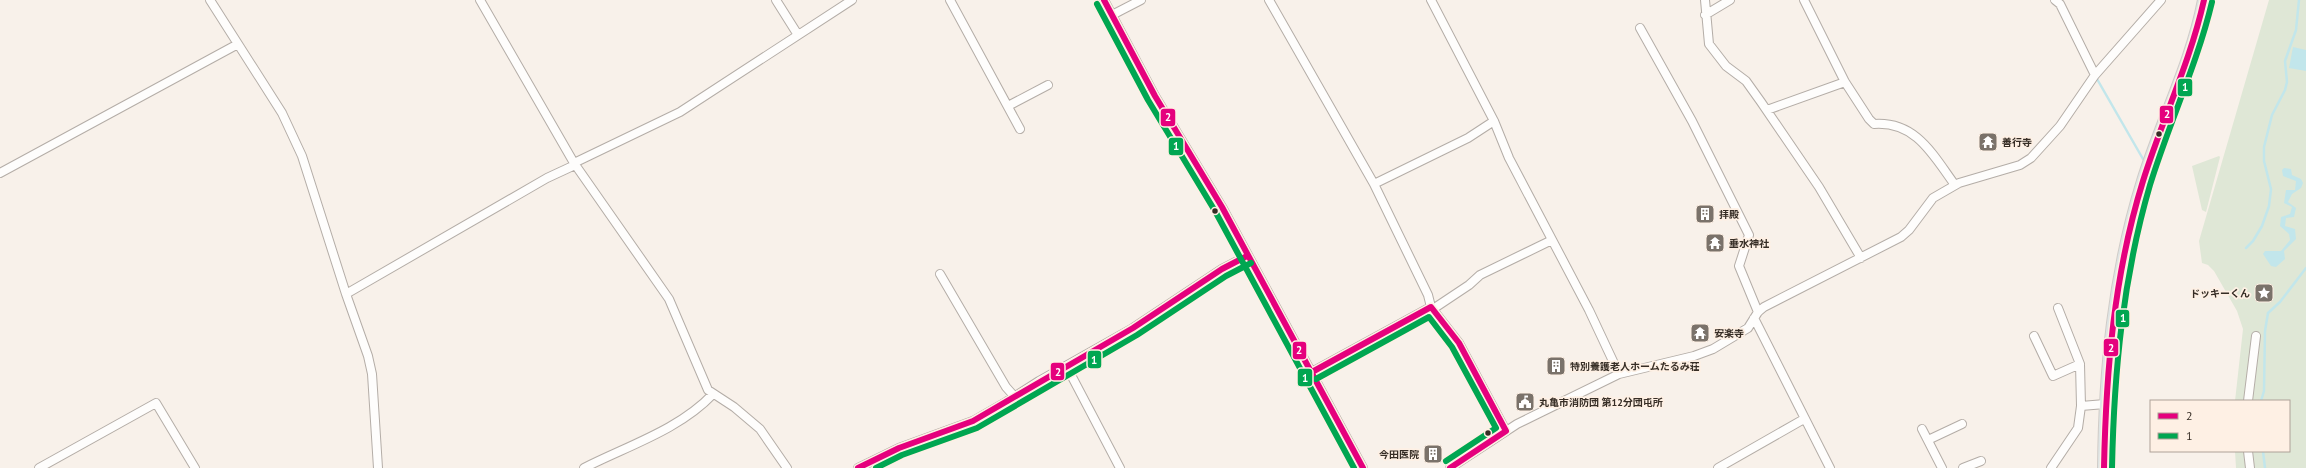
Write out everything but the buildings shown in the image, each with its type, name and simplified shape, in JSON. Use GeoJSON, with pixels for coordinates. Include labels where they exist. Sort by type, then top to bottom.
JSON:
{"type":"FeatureCollection","features":[{"type":"Feature","properties":{"kind":"main road"},"geometry":{"type":"LineString","coordinates":[[2104,468],[2105,404],[2113,321],[2125,248],[2143,181],[2181,80],[2204,0]]}},
{"type":"Feature","properties":{"kind":"street"},"geometry":{"type":"LineString","coordinates":[[210,0],[293,132],[302,156],[346,294],[368,356],[372,374],[378,468]]}},
{"type":"Feature","properties":{"kind":"street"},"geometry":{"type":"LineString","coordinates":[[480,0],[574,164],[669,299],[708,390],[734,407],[760,429],[787,468]]}},
{"type":"Feature","properties":{"kind":"street"},"geometry":{"type":"LineString","coordinates":[[776,0],[798,35]]}},
{"type":"Feature","properties":{"kind":"street"},"geometry":{"type":"LineString","coordinates":[[346,294],[547,178],[680,112],[852,0]]}},
{"type":"Feature","properties":{"kind":"street"},"geometry":{"type":"LineString","coordinates":[[950,0],[1020,129]]}},
{"type":"Feature","properties":{"kind":"street"},"geometry":{"type":"LineString","coordinates":[[1104,0],[1155,96],[1222,207],[1247,256],[1277,306],[1364,468]]}},
{"type":"Feature","properties":{"kind":"street"},"geometry":{"type":"LineString","coordinates":[[1112,15],[1141,0]]}},
{"type":"Feature","properties":{"kind":"street"},"geometry":{"type":"LineString","coordinates":[[1268,0],[1374,184],[1428,295],[1432,308],[1459,343],[1506,431]]}},
{"type":"Feature","properties":{"kind":"street"},"geometry":{"type":"LineString","coordinates":[[1431,0],[1494,120],[1509,158],[1590,310],[1614,360],[1619,374]]}},
{"type":"Feature","properties":{"kind":"street"},"geometry":{"type":"LineString","coordinates":[[1705,0],[1705,14],[1709,44],[1726,66],[1746,81],[1767,110],[1819,187],[1861,258]]}},
{"type":"Feature","properties":{"kind":"street"},"geometry":{"type":"LineString","coordinates":[[1705,14],[1730,0]]}},
{"type":"Feature","properties":{"kind":"street"},"geometry":{"type":"LineString","coordinates":[[1804,0],[1845,82],[1874,124],[1898,126],[1913,133],[1923,143],[1955,186]]}},
{"type":"Feature","properties":{"kind":"street"},"geometry":{"type":"LineString","coordinates":[[2055,0],[2060,4],[2095,75]]}},
{"type":"Feature","properties":{"kind":"street"},"geometry":{"type":"LineString","coordinates":[[1450,468],[1506,431],[1619,374],[1694,356],[1713,349],[1748,328],[1756,315],[1772,303],[1900,237],[1909,230],[1933,198],[1955,186],[2020,165],[2031,158],[2060,126],[2095,75],[2162,0]]}},
{"type":"Feature","properties":{"kind":"street"},"geometry":{"type":"LineString","coordinates":[[1640,28],[1692,121],[1750,235],[1739,266],[1756,315],[1804,419],[1830,468]]}},
{"type":"Feature","properties":{"kind":"street"},"geometry":{"type":"LineString","coordinates":[[0,173],[238,44]]}},
{"type":"Feature","properties":{"kind":"street"},"geometry":{"type":"LineString","coordinates":[[1767,110],[1845,82]]}},
{"type":"Feature","properties":{"kind":"street"},"geometry":{"type":"LineString","coordinates":[[1008,106],[1048,85]]}},
{"type":"Feature","properties":{"kind":"street"},"geometry":{"type":"LineString","coordinates":[[1374,184],[1468,138],[1494,120]]}},
{"type":"Feature","properties":{"kind":"street"},"geometry":{"type":"LineString","coordinates":[[1312,372],[1432,308],[1469,285],[1480,275],[1552,240]]}},
{"type":"Feature","properties":{"kind":"street"},"geometry":{"type":"LineString","coordinates":[[858,468],[899,448],[973,421],[1133,328],[1196,285],[1247,256]]}},
{"type":"Feature","properties":{"kind":"street"},"geometry":{"type":"LineString","coordinates":[[940,274],[1006,387],[1014,396]]}},
{"type":"Feature","properties":{"kind":"street"},"geometry":{"type":"LineString","coordinates":[[2050,468],[2078,428],[2081,406],[2080,364],[2058,308]]}},
{"type":"Feature","properties":{"kind":"street"},"geometry":{"type":"LineString","coordinates":[[2034,336],[2053,376],[2080,364]]}},
{"type":"Feature","properties":{"kind":"street"},"geometry":{"type":"LineString","coordinates":[[2248,400],[2256,336]]}},
{"type":"Feature","properties":{"kind":"street"},"geometry":{"type":"LineString","coordinates":[[1062,368],[1069,370],[1120,468]]}},
{"type":"Feature","properties":{"kind":"street"},"geometry":{"type":"LineString","coordinates":[[584,468],[639,443],[700,408],[713,394]]}},
{"type":"Feature","properties":{"kind":"street"},"geometry":{"type":"LineString","coordinates":[[39,468],[156,404],[195,468]]}},
{"type":"Feature","properties":{"kind":"street"},"geometry":{"type":"LineString","coordinates":[[2081,406],[2105,404]]}},
{"type":"Feature","properties":{"kind":"street"},"geometry":{"type":"LineString","coordinates":[[1718,468],[1804,419]]}},
{"type":"Feature","properties":{"kind":"street"},"geometry":{"type":"LineString","coordinates":[[1928,440],[1962,424]]}},
{"type":"Feature","properties":{"kind":"street"},"geometry":{"type":"LineString","coordinates":[[1922,429],[1942,468]]}},
{"type":"Feature","properties":{"kind":"street"},"geometry":{"type":"LineString","coordinates":[[2248,452],[2250,468]]}},
{"type":"Feature","properties":{"kind":"street"},"geometry":{"type":"LineString","coordinates":[[1963,468],[1981,461]]}},
{"type":"Feature","properties":{"kind":"green space"},"geometry":{"type":"Polygon","coordinates":[[[2269,0],[2306,0],[2306,468],[2236,468],[2235,452],[2290,452],[2290,400],[2235,400],[2243,329],[2237,311],[2214,271],[2208,265],[2202,263],[2199,241],[2269,0]]]}},
{"type":"Feature","properties":{"kind":"green space"},"geometry":{"type":"Polygon","coordinates":[[[2219,156],[2220,157],[2206,212],[2202,210],[2192,166],[2219,156]]]}},
{"type":"Feature","properties":{"kind":"water"},"geometry":{"type":"Polygon","coordinates":[[[2293,47],[2306,50],[2306,71],[2289,68],[2293,47]]]}},
{"type":"Feature","properties":{"kind":"water"},"geometry":{"type":"Polygon","coordinates":[[[2284,168],[2291,169],[2292,175],[2301,179],[2303,183],[2301,188],[2292,194],[2288,202],[2296,208],[2294,217],[2286,218],[2285,226],[2295,229],[2296,239],[2284,251],[2285,259],[2276,267],[2271,266],[2263,254],[2265,251],[2281,251],[2290,240],[2289,234],[2280,226],[2281,217],[2290,214],[2292,207],[2284,203],[2286,190],[2295,190],[2296,181],[2283,176],[2282,170],[2284,168]]]}},
{"type":"Feature","properties":{"kind":"waterway"},"geometry":{"type":"LineString","coordinates":[[2246,248],[2253,241],[2262,226],[2269,206],[2271,189],[2264,161],[2264,147],[2272,115],[2285,90],[2287,82],[2285,61],[2296,30],[2299,0]]}},
{"type":"Feature","properties":{"kind":"waterway"},"geometry":{"type":"LineString","coordinates":[[2097,79],[2143,159]]}},
{"type":"Feature","properties":{"kind":"waterway"},"geometry":{"type":"LineString","coordinates":[[2261,400],[2264,391],[2265,331],[2268,313],[2280,302],[2306,268]]}},
{"type":"Feature","properties":{"kind":"waterway"},"geometry":{"type":"LineString","coordinates":[[2263,452],[2265,468]]}},
{"type":"Feature","properties":{"kind":"transit line","name":"2"},"geometry":{"type":"LineString","coordinates":[[1104,0],[1155,96],[1222,207],[1363,468]]}},
{"type":"Feature","properties":{"kind":"transit line","name":"2"},"geometry":{"type":"LineString","coordinates":[[2104,468],[2107,395],[2113,323],[2125,251],[2143,181],[2184,69],[2204,0]]}},
{"type":"Feature","properties":{"kind":"transit line","name":"1"},"geometry":{"type":"LineString","coordinates":[[2112,468],[2118,361],[2133,255],[2150,185],[2199,48],[2212,2]]}},
{"type":"Feature","properties":{"kind":"transit line","name":"1"},"geometry":{"type":"LineString","coordinates":[[1097,4],[1148,100],[1215,211],[1354,468]]}},
{"type":"Feature","properties":{"kind":"transit line","name":"2"},"geometry":{"type":"LineString","coordinates":[[858,468],[899,448],[973,421],[1133,328],[1222,269],[1247,256]]}},
{"type":"Feature","properties":{"kind":"transit line","name":"1"},"geometry":{"type":"LineString","coordinates":[[876,468],[902,455],[977,428],[1137,335],[1226,276],[1251,263]]}},
{"type":"Feature","properties":{"kind":"transit line","name":"2"},"geometry":{"type":"LineString","coordinates":[[1312,372],[1431,307],[1459,343],[1506,431],[1450,468]]}},
{"type":"Feature","properties":{"kind":"transit line","name":"1"},"geometry":{"type":"LineString","coordinates":[[1316,379],[1429,317],[1452,347],[1496,428],[1446,461]]}},
{"type":"Feature","properties":{"kind":"place","name":"善行寺"},"geometry":{"type":"Point","coordinates":[1988,142]}},
{"type":"Feature","properties":{"kind":"place","name":"拝殿"},"geometry":{"type":"Point","coordinates":[1705,214]}},
{"type":"Feature","properties":{"kind":"place","name":"垂水神社"},"geometry":{"type":"Point","coordinates":[1715,243]}},
{"type":"Feature","properties":{"kind":"place","name":"ドッキーくん"},"geometry":{"type":"Point","coordinates":[2264,293]}},
{"type":"Feature","properties":{"kind":"place","name":"安楽寺"},"geometry":{"type":"Point","coordinates":[1700,333]}},
{"type":"Feature","properties":{"kind":"place","name":"特別養護老人ホームたるみ荘"},"geometry":{"type":"Point","coordinates":[1556,366]}},
{"type":"Feature","properties":{"kind":"place","name":"丸亀市消防団 第12分団屯所"},"geometry":{"type":"Point","coordinates":[1525,402]}},
{"type":"Feature","properties":{"kind":"place","name":"今田医院"},"geometry":{"type":"Point","coordinates":[1433,454]}}]}
